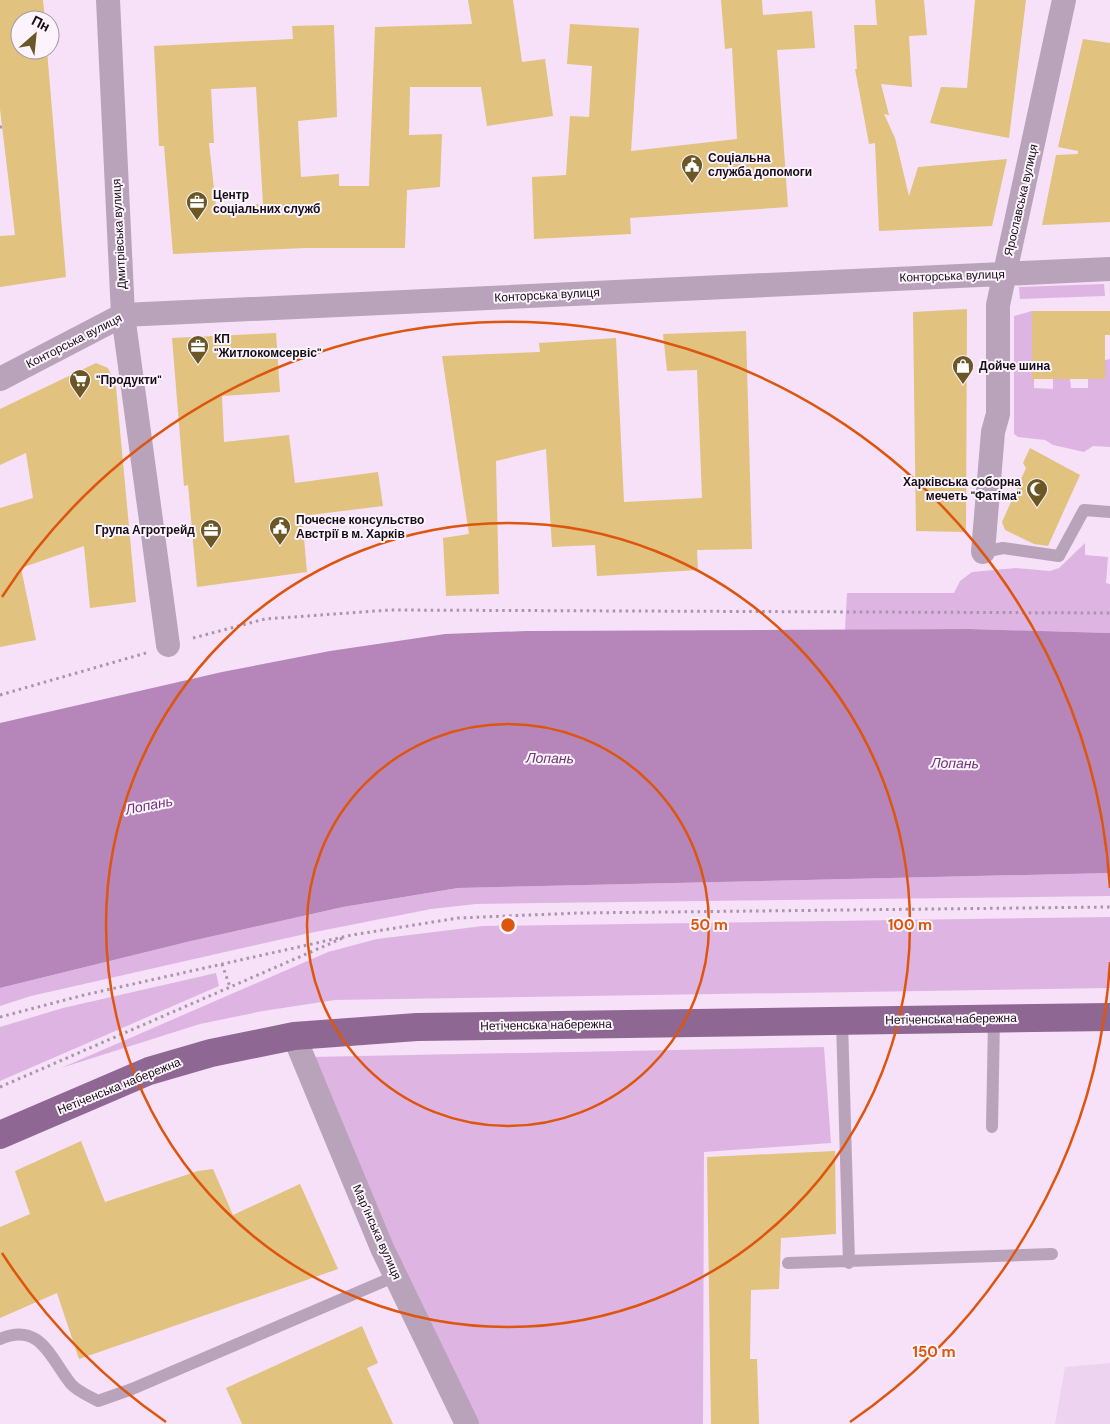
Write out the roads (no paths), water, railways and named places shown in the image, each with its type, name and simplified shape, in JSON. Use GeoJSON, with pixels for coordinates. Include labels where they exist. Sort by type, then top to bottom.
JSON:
{"type":"FeatureCollection","features":[{"type":"Feature","properties":{"kind":"main road","name":"Нетіченська набережна"},"geometry":{"type":"LineString","coordinates":[[0,1136],[158,1069],[244,1045],[294,1036],[417,1027],[1110,1017]]}},
{"type":"Feature","properties":{"kind":"street","name":"Дмитрівська вулиця"},"geometry":{"type":"LineString","coordinates":[[108,0],[123,315],[168,645]]}},
{"type":"Feature","properties":{"kind":"street","name":"Ярославська вулиця"},"geometry":{"type":"LineString","coordinates":[[983,552],[993,432],[998,414],[998,305],[1003,274],[1064,0]]}},
{"type":"Feature","properties":{"kind":"street","name":"Конторська вулиця"},"geometry":{"type":"LineString","coordinates":[[0,379],[123,315],[1110,270]]}},
{"type":"Feature","properties":{"kind":"street","name":"Мар’їнська вулиця"},"geometry":{"type":"LineString","coordinates":[[294,1036],[382,1248],[467,1424]]}},
{"type":"Feature","properties":{"kind":"lane"},"geometry":{"type":"LineString","coordinates":[[983,552],[1003,548],[1059,556],[1084,510],[1110,512]]}},
{"type":"Feature","properties":{"kind":"lane"},"geometry":{"type":"LineString","coordinates":[[992,1127],[994,1019]]}},
{"type":"Feature","properties":{"kind":"lane"},"geometry":{"type":"LineString","coordinates":[[842,1021],[849,1263]]}},
{"type":"Feature","properties":{"kind":"lane"},"geometry":{"type":"LineString","coordinates":[[788,1263],[849,1263],[1052,1254]]}},
{"type":"Feature","properties":{"kind":"lane"},"geometry":{"type":"LineString","coordinates":[[0,1339],[9,1335],[30,1336],[46,1347],[72,1386],[98,1401],[132,1389],[396,1276]]}},
{"type":"Feature","properties":{"kind":"water","name":"Лопань"},"geometry":{"type":"Polygon","coordinates":[[[969,629],[1110,633],[1110,873],[458,888],[343,907],[191,941],[0,988],[0,723],[222,672],[330,651],[445,634],[526,631],[969,629]]]}},
{"type":"Feature","properties":{"kind":"place","name":"Соціальна служба допомоги"},"geometry":{"type":"Point","coordinates":[692,184]}},
{"type":"Feature","properties":{"kind":"place","name":"Центр соціальних служб"},"geometry":{"type":"Point","coordinates":[197,221]}},
{"type":"Feature","properties":{"kind":"place","name":"КП \"Житлокомсервіс\""},"geometry":{"type":"Point","coordinates":[198,365]}},
{"type":"Feature","properties":{"kind":"place","name":"Дойче шина"},"geometry":{"type":"Point","coordinates":[963,385]}},
{"type":"Feature","properties":{"kind":"place","name":"\"Продукти\""},"geometry":{"type":"Point","coordinates":[80,399]}},
{"type":"Feature","properties":{"kind":"place","name":"Харківська соборна мечеть \"Фатіма\""},"geometry":{"type":"Point","coordinates":[1037,508]}},
{"type":"Feature","properties":{"kind":"place","name":"Почесне консульство Австрії в м. Харків"},"geometry":{"type":"Point","coordinates":[280,546]}},
{"type":"Feature","properties":{"kind":"place","name":"Група Агротрейд"},"geometry":{"type":"Point","coordinates":[211,549]}}]}
